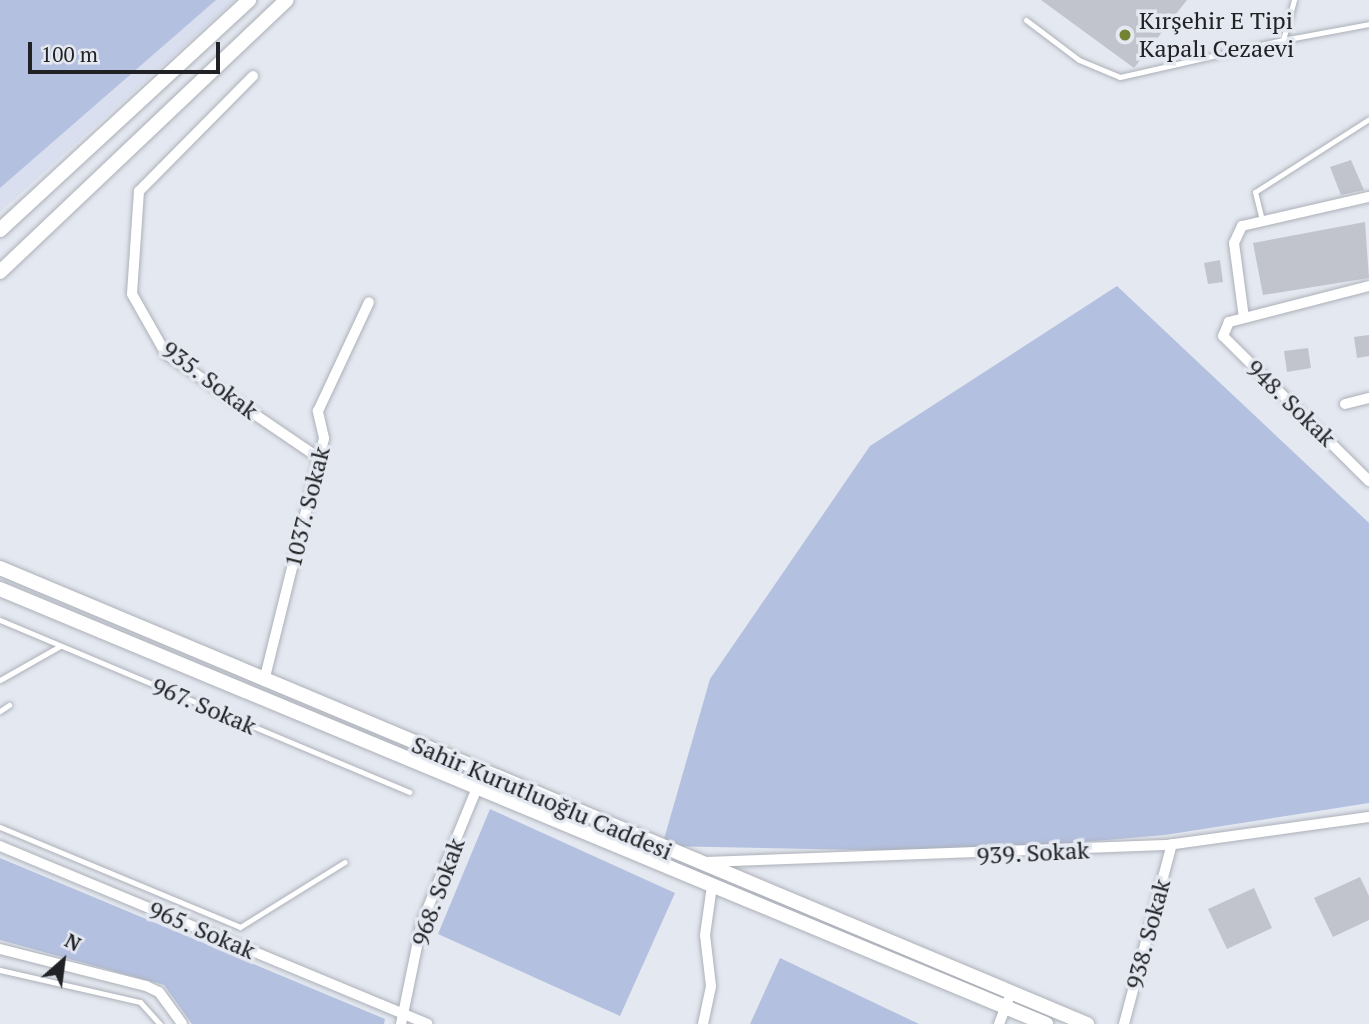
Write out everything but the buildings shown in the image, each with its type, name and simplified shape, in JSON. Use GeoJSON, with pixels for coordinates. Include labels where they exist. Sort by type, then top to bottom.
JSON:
{"type":"FeatureCollection","features":[{"type":"Feature","properties":{"kind":"street"},"geometry":{"type":"LineString","coordinates":[[0,230],[249,0]]}},
{"type":"Feature","properties":{"kind":"street"},"geometry":{"type":"LineString","coordinates":[[0,272],[288,0]]}},
{"type":"Feature","properties":{"kind":"street","name":"935. Sokak"},"geometry":{"type":"LineString","coordinates":[[253,76],[139,191],[132,294],[166,354],[318,458]]}},
{"type":"Feature","properties":{"kind":"street"},"geometry":{"type":"LineString","coordinates":[[1369,197],[1242,226],[1234,243],[1244,318],[1369,286]]}},
{"type":"Feature","properties":{"kind":"street","name":"1037. Sokak"},"geometry":{"type":"LineString","coordinates":[[264,681],[326,427],[318,411],[369,302]]}},
{"type":"Feature","properties":{"kind":"street","name":"948. Sokak"},"geometry":{"type":"LineString","coordinates":[[1244,318],[1229,322],[1223,336],[1369,481]]}},
{"type":"Feature","properties":{"kind":"street"},"geometry":{"type":"LineString","coordinates":[[1345,404],[1369,398]]}},
{"type":"Feature","properties":{"kind":"street","name":"Sahir Kurutluoğlu Caddesi"},"geometry":{"type":"LineString","coordinates":[[0,568],[695,862],[1087,1024]]}},
{"type":"Feature","properties":{"kind":"street","name":"Sahir Kurutluoğlu Caddesi"},"geometry":{"type":"LineString","coordinates":[[0,589],[1046,1024]]}},
{"type":"Feature","properties":{"kind":"street","name":"968. Sokak"},"geometry":{"type":"LineString","coordinates":[[403,1019],[422,922],[483,773]]}},
{"type":"Feature","properties":{"kind":"street","name":"939. Sokak"},"geometry":{"type":"LineString","coordinates":[[695,862],[936,858],[1172,844],[1369,817]]}},
{"type":"Feature","properties":{"kind":"street","name":"938. Sokak"},"geometry":{"type":"LineString","coordinates":[[1124,1024],[1172,844]]}},
{"type":"Feature","properties":{"kind":"street","name":"965. Sokak"},"geometry":{"type":"LineString","coordinates":[[0,846],[403,1019],[427,1024]]}},
{"type":"Feature","properties":{"kind":"street"},"geometry":{"type":"LineString","coordinates":[[704,1024],[711,986],[705,935],[712,886]]}},
{"type":"Feature","properties":{"kind":"street"},"geometry":{"type":"LineString","coordinates":[[0,949],[146,986],[159,992],[182,1024]]}},
{"type":"Feature","properties":{"kind":"street"},"geometry":{"type":"LineString","coordinates":[[999,1024],[1012,993]]}},
{"type":"Feature","properties":{"kind":"lane"},"geometry":{"type":"LineString","coordinates":[[1283,40],[1294,0]]}},
{"type":"Feature","properties":{"kind":"lane"},"geometry":{"type":"LineString","coordinates":[[1026,20],[1079,60],[1120,76],[1369,24]]}},
{"type":"Feature","properties":{"kind":"lane"},"geometry":{"type":"LineString","coordinates":[[1263,221],[1255,192],[1369,118]]}},
{"type":"Feature","properties":{"kind":"lane","name":"967. Sokak"},"geometry":{"type":"LineString","coordinates":[[0,620],[409,792]]}},
{"type":"Feature","properties":{"kind":"lane"},"geometry":{"type":"LineString","coordinates":[[0,680],[60,646]]}},
{"type":"Feature","properties":{"kind":"lane"},"geometry":{"type":"LineString","coordinates":[[0,711],[9,705]]}},
{"type":"Feature","properties":{"kind":"lane"},"geometry":{"type":"LineString","coordinates":[[0,827],[240,927],[345,862]]}},
{"type":"Feature","properties":{"kind":"lane"},"geometry":{"type":"LineString","coordinates":[[0,970],[140,1002],[160,1024]]}},
{"type":"Feature","properties":{"kind":"shaded area"},"geometry":{"type":"Polygon","coordinates":[[[0,0],[235,0],[0,212],[0,0]]]}},
{"type":"Feature","properties":{"kind":"shaded area"},"geometry":{"type":"Polygon","coordinates":[[[0,0],[216,0],[0,188],[0,0]]]}},
{"type":"Feature","properties":{"kind":"shaded area"},"geometry":{"type":"Polygon","coordinates":[[[1117,286],[1369,523],[1369,803],[1165,835],[968,852],[662,846],[710,679],[870,446],[1117,286]]]}},
{"type":"Feature","properties":{"kind":"shaded area"},"geometry":{"type":"Polygon","coordinates":[[[490,809],[675,893],[620,1016],[438,934],[490,809]]]}},
{"type":"Feature","properties":{"kind":"shaded area"},"geometry":{"type":"Polygon","coordinates":[[[0,858],[385,1019],[384,1024],[192,1024],[164,985],[0,940],[0,858]]]}},
{"type":"Feature","properties":{"kind":"shaded area"},"geometry":{"type":"Polygon","coordinates":[[[780,958],[919,1024],[750,1024],[780,958]]]}},
{"type":"Feature","properties":{"kind":"place","name":"Kırşehir E Tipi Kapalı Cezaevi"},"geometry":{"type":"Point","coordinates":[1125,35]}}]}
